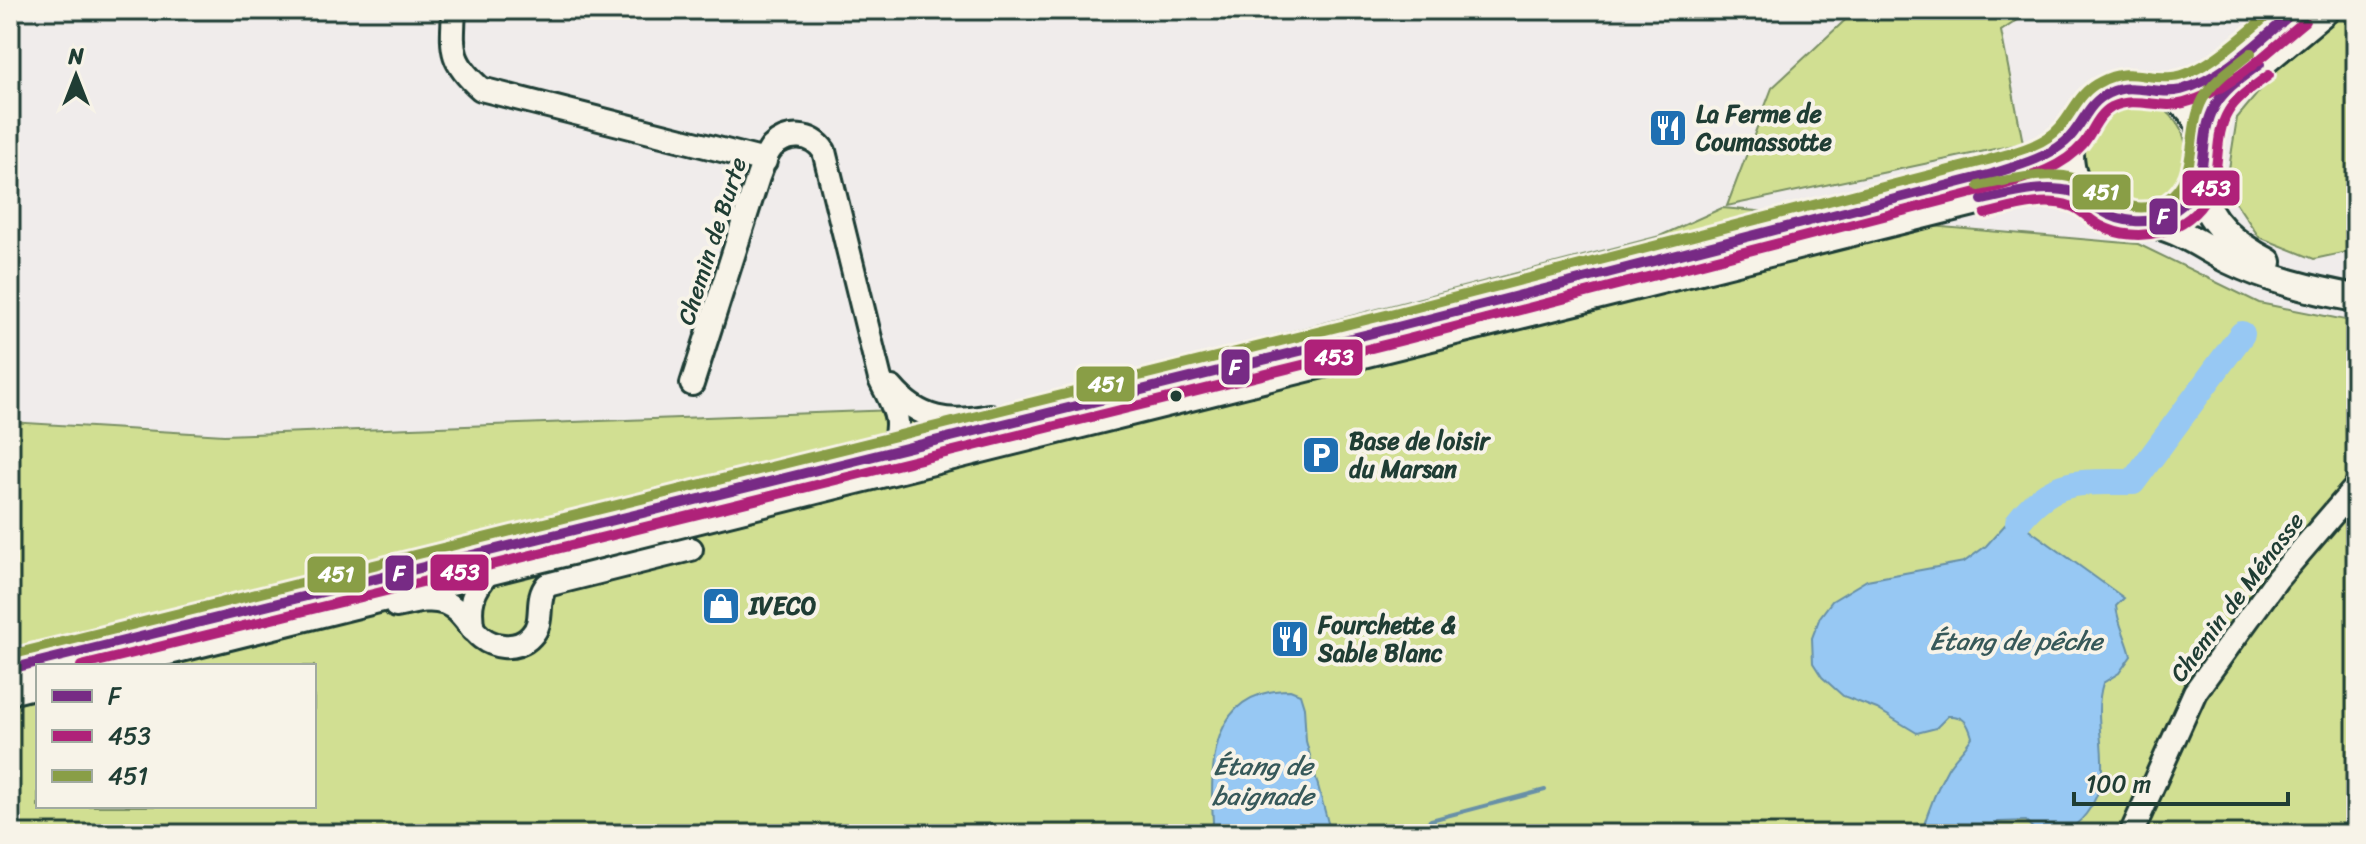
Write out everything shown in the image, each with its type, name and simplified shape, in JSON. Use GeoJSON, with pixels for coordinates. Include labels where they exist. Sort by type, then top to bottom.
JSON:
{"type":"FeatureCollection","features":[{"type":"Feature","properties":{"kind":"main road"},"geometry":{"type":"LineString","coordinates":[[2166,92],[2194,85],[2219,70],[2296,10]]}},
{"type":"Feature","properties":{"kind":"main road"},"geometry":{"type":"LineString","coordinates":[[2204,139],[2212,111],[2220,98],[2326,10]]}},
{"type":"Feature","properties":{"kind":"main road"},"geometry":{"type":"LineString","coordinates":[[2143,222],[2175,211],[2188,200],[2198,185],[2206,156],[2204,139],[2191,111],[2166,92],[2137,86],[2105,94],[2079,119],[2072,136],[2070,161],[2077,185],[2084,196],[2110,216],[2166,227],[2275,278],[2297,286],[2356,298]]}},
{"type":"Feature","properties":{"kind":"main road"},"geometry":{"type":"LineString","coordinates":[[10,669],[1159,386],[1966,181],[2033,160],[2072,136]]}},
{"type":"Feature","properties":{"kind":"main road"},"geometry":{"type":"LineString","coordinates":[[2198,185],[2212,219],[2228,236],[2263,259],[2281,269],[2310,277],[2333,281],[2356,278]]}},
{"type":"Feature","properties":{"kind":"main road"},"geometry":{"type":"LineString","coordinates":[[117,664],[1978,201],[2036,190],[2063,190],[2084,196]]}},
{"type":"Feature","properties":{"kind":"main road"},"geometry":{"type":"LineString","coordinates":[[10,691],[36,684]]}},
{"type":"Feature","properties":{"kind":"street"},"geometry":{"type":"LineString","coordinates":[[454,10],[452,50],[466,76],[481,89],[765,161]]}},
{"type":"Feature","properties":{"kind":"street","name":"Chemin de Burte"},"geometry":{"type":"LineString","coordinates":[[692,384],[765,161],[774,146],[798,136],[816,142],[824,151],[880,379],[898,418],[898,431],[891,452]]}},
{"type":"Feature","properties":{"kind":"street","name":"Chemin de Burte"},"geometry":{"type":"LineString","coordinates":[[876,359],[899,397],[929,415],[950,421],[1159,386]]}},
{"type":"Feature","properties":{"kind":"street","name":"Chemin de Ménasse"},"geometry":{"type":"LineString","coordinates":[[2131,834],[2195,692],[2277,579],[2356,487]]}},
{"type":"Feature","properties":{"kind":"street"},"geometry":{"type":"LineString","coordinates":[[245,632],[300,627],[422,601],[447,603],[484,640],[496,645],[518,644],[527,640],[539,625],[541,596],[547,585],[691,549]]}},
{"type":"Feature","properties":{"kind":"street"},"geometry":{"type":"LineString","coordinates":[[473,630],[471,598],[489,572]]}},
{"type":"Feature","properties":{"kind":"green space"},"geometry":{"type":"Polygon","coordinates":[[[1856,10],[2033,10],[2001,31],[2023,143],[1727,206],[1772,88],[1856,10]]]}},
{"type":"Feature","properties":{"kind":"green space"},"geometry":{"type":"Polygon","coordinates":[[[2347,10],[2356,10],[2356,250],[2314,259],[2259,237],[2226,188],[2237,118],[2277,70],[2347,10]]]}},
{"type":"Feature","properties":{"kind":"green space"},"geometry":{"type":"Polygon","coordinates":[[[2134,100],[2154,104],[2177,123],[2186,152],[2182,172],[2163,195],[2134,204],[2114,200],[2091,181],[2082,152],[2086,132],[2105,109],[2134,100]]]}},
{"type":"Feature","properties":{"kind":"green space"},"geometry":{"type":"Polygon","coordinates":[[[1722,208],[2138,244],[2259,303],[2356,322],[2356,834],[10,834],[10,422],[224,435],[1004,406],[1660,236],[1722,208]]]}},
{"type":"Feature","properties":{"kind":"water","name":"Étang de pêche"},"geometry":{"type":"Polygon","coordinates":[[[2012,517],[2124,598],[2116,606],[2131,656],[2119,673],[2103,683],[2099,716],[2101,782],[2086,814],[2071,828],[2059,832],[2038,834],[2026,821],[1998,822],[1991,834],[1921,834],[1944,776],[1972,737],[1967,724],[1958,717],[1948,716],[1936,728],[1917,733],[1877,709],[1843,696],[1822,677],[1813,663],[1812,638],[1820,617],[1832,601],[1867,580],[1964,562],[1986,546],[2012,517]]]}},
{"type":"Feature","properties":{"kind":"water","name":"Étang de baignade"},"geometry":{"type":"Polygon","coordinates":[[[1290,690],[1300,694],[1304,707],[1306,741],[1331,834],[1202,834],[1210,830],[1213,822],[1215,753],[1230,716],[1244,702],[1264,693],[1290,690]]]}},
{"type":"Feature","properties":{"kind":"waterway"},"geometry":{"type":"LineString","coordinates":[[2018,522],[2043,496],[2056,489],[2083,483],[2133,482],[2242,334]]}},
{"type":"Feature","properties":{"kind":"waterway"},"geometry":{"type":"LineString","coordinates":[[1411,834],[1431,820],[1545,790]]}},
{"type":"Feature","properties":{"kind":"transit line","name":"451"},"geometry":{"type":"LineString","coordinates":[[10,655],[1398,312],[1988,160],[2027,148],[2053,134],[2077,102],[2100,82],[2120,75],[2172,77],[2185,74],[2226,50],[2274,10]]}},
{"type":"Feature","properties":{"kind":"transit line","name":"F"},"geometry":{"type":"LineString","coordinates":[[10,669],[1401,326],[1992,174],[2057,148],[2071,136],[2095,103],[2109,93],[2127,88],[2181,90],[2213,76],[2296,10]]}},
{"type":"Feature","properties":{"kind":"transit line","name":"453"},"geometry":{"type":"LineString","coordinates":[[89,664],[1404,340],[1996,187],[2043,172],[2065,160],[2083,144],[2099,119],[2112,107],[2130,102],[2175,105],[2218,89],[2249,68],[2305,21]]}},
{"type":"Feature","properties":{"kind":"transit line","name":"451"},"geometry":{"type":"LineString","coordinates":[[1979,186],[2053,175],[2077,179],[2126,205],[2138,208],[2166,200],[2184,179],[2203,99],[2219,79],[2251,53]]}},
{"type":"Feature","properties":{"kind":"transit line","name":"F"},"geometry":{"type":"LineString","coordinates":[[1982,200],[2051,189],[2077,193],[2117,218],[2146,221],[2165,216],[2187,200],[2196,188],[2209,120],[2215,106],[2229,88],[2260,64]]}},
{"type":"Feature","properties":{"kind":"transit line","name":"453"},"geometry":{"type":"LineString","coordinates":[[1985,214],[2028,204],[2049,203],[2074,208],[2097,224],[2130,235],[2146,235],[2175,227],[2188,219],[2208,195],[2215,175],[2223,122],[2228,112],[2241,96],[2269,75]]}},
{"type":"Feature","properties":{"kind":"place","name":"La Ferme de Coumassotte"},"geometry":{"type":"Point","coordinates":[1668,128]}},
{"type":"Feature","properties":{"kind":"place","name":"Base de loisir du Marsan"},"geometry":{"type":"Point","coordinates":[1321,455]}},
{"type":"Feature","properties":{"kind":"place","name":"IVECO"},"geometry":{"type":"Point","coordinates":[721,606]}},
{"type":"Feature","properties":{"kind":"place","name":"Fourchette & Sable Blanc"},"geometry":{"type":"Point","coordinates":[1290,639]}}]}
